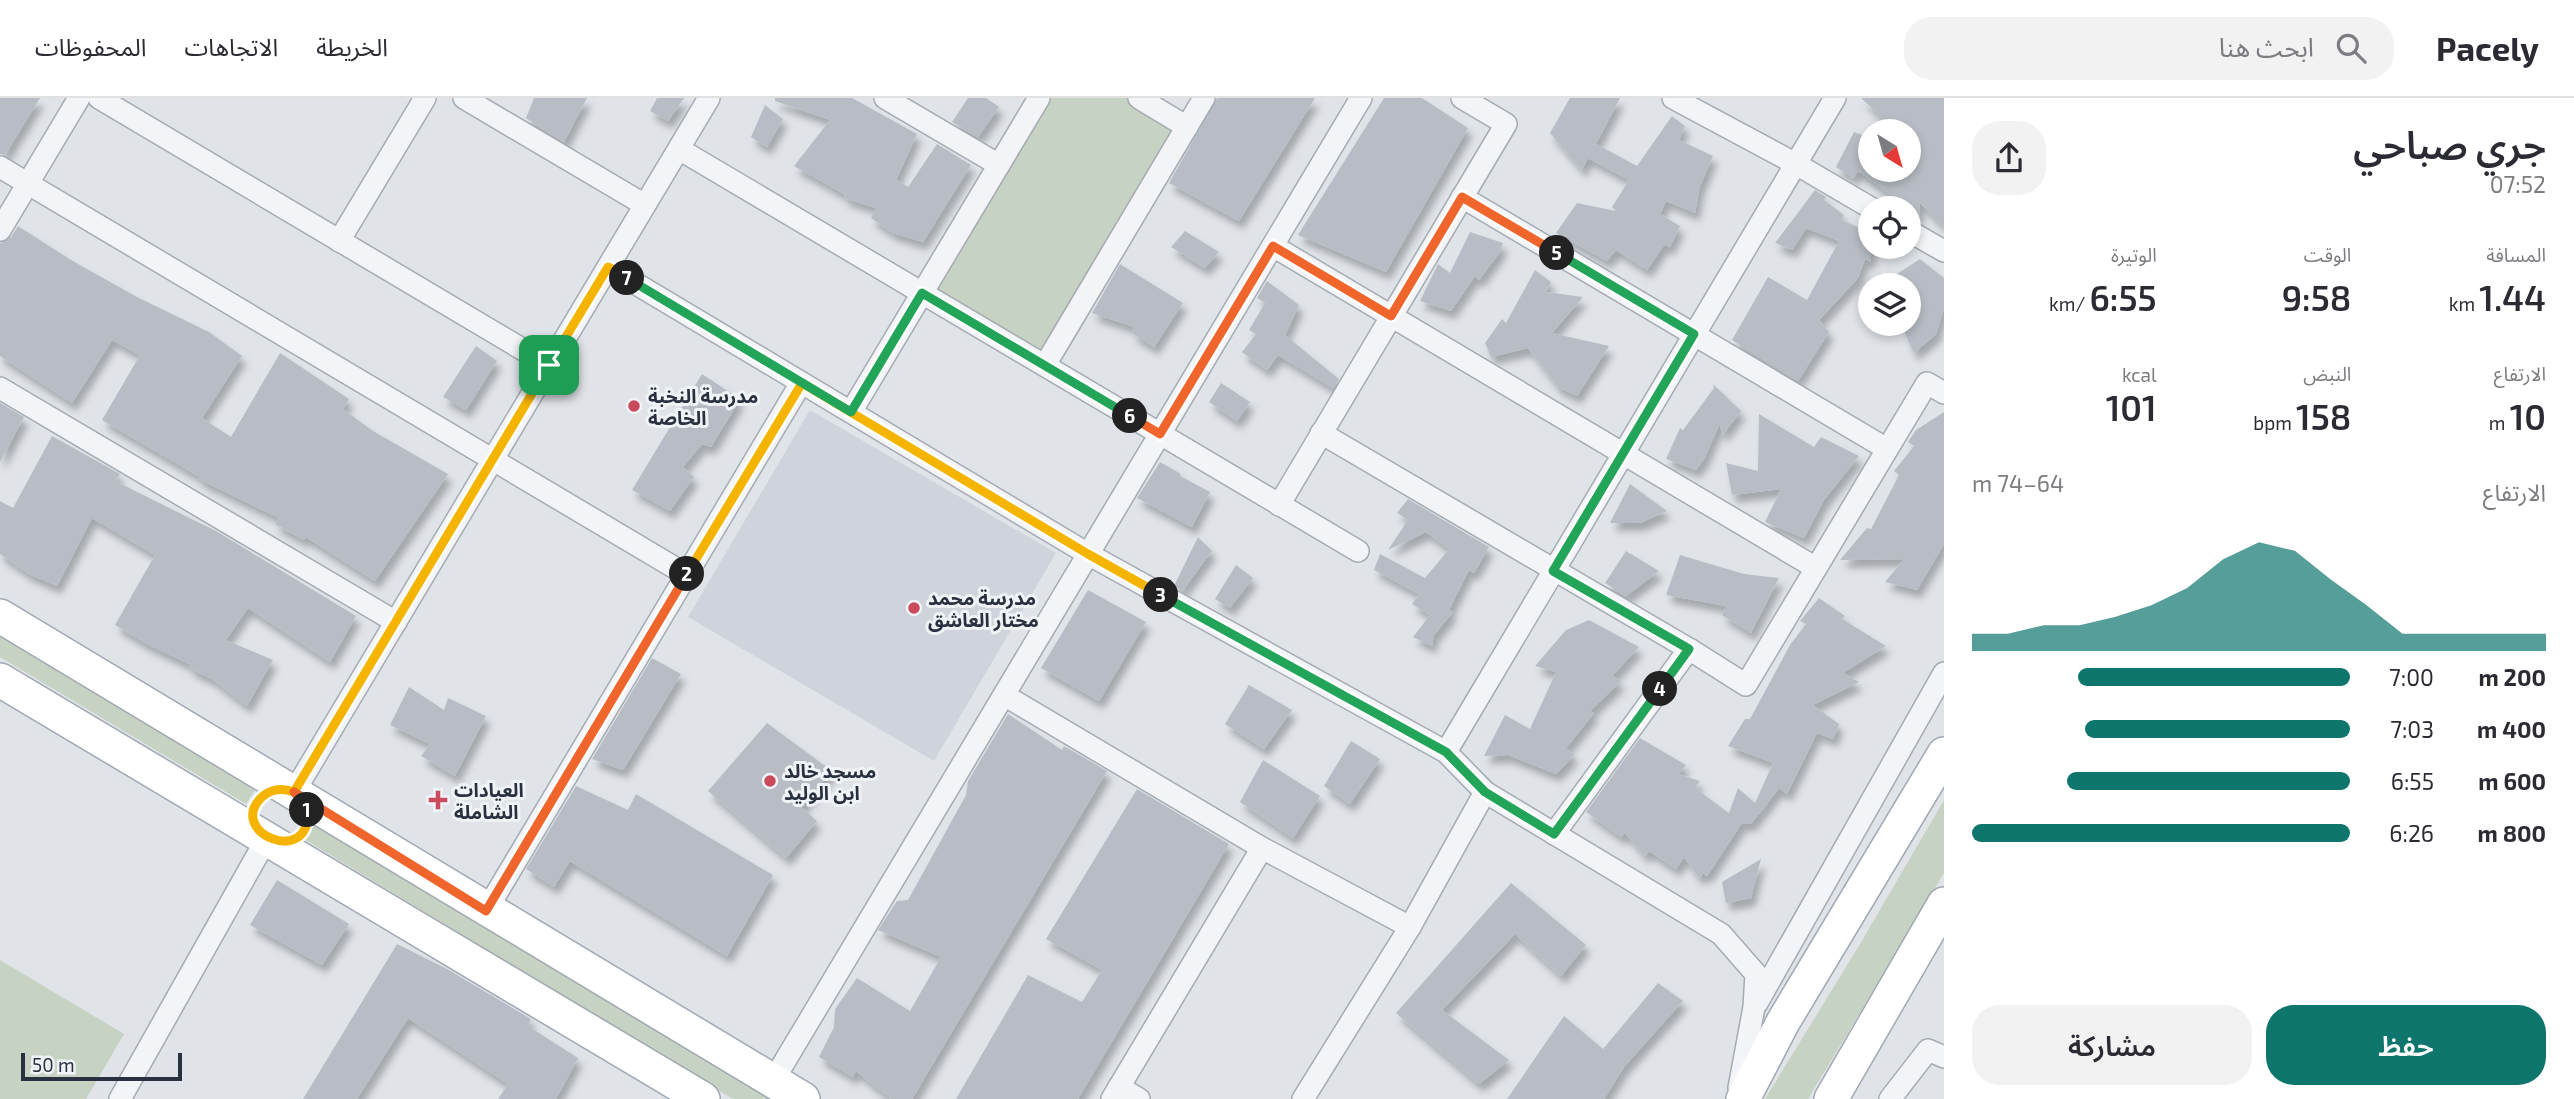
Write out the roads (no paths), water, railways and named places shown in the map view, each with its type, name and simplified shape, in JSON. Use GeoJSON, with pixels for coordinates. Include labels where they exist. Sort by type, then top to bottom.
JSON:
{"type":"FeatureCollection","features":[{"type":"Feature","properties":{"kind":"main road"},"geometry":{"type":"LineString","coordinates":[[0,616],[294,792],[486,911],[803,1099]]}},
{"type":"Feature","properties":{"kind":"main road"},"geometry":{"type":"LineString","coordinates":[[0,680],[703,1099]]}},
{"type":"Feature","properties":{"kind":"main road"},"geometry":{"type":"LineString","coordinates":[[1743,1099],[1783,1022],[1944,754]]}},
{"type":"Feature","properties":{"kind":"main road"},"geometry":{"type":"LineString","coordinates":[[267,838],[255,822],[254,812],[258,802],[265,794],[274,790],[294,792]]}},
{"type":"Feature","properties":{"kind":"main road"},"geometry":{"type":"LineString","coordinates":[[1831,1099],[1944,904]]}},
{"type":"Feature","properties":{"kind":"street"},"geometry":{"type":"LineString","coordinates":[[0,230],[79,98]]}},
{"type":"Feature","properties":{"kind":"street"},"geometry":{"type":"LineString","coordinates":[[99,98],[549,365]]}},
{"type":"Feature","properties":{"kind":"street"},"geometry":{"type":"LineString","coordinates":[[339,241],[425,98]]}},
{"type":"Feature","properties":{"kind":"street"},"geometry":{"type":"LineString","coordinates":[[464,98],[645,205]]}},
{"type":"Feature","properties":{"kind":"street"},"geometry":{"type":"LineString","coordinates":[[294,792],[709,98]]}},
{"type":"Feature","properties":{"kind":"street"},"geometry":{"type":"LineString","coordinates":[[886,98],[999,165]]}},
{"type":"Feature","properties":{"kind":"street"},"geometry":{"type":"LineString","coordinates":[[851,412],[1039,98]]}},
{"type":"Feature","properties":{"kind":"street"},"geometry":{"type":"LineString","coordinates":[[1139,98],[1187,127]]}},
{"type":"Feature","properties":{"kind":"street"},"geometry":{"type":"LineString","coordinates":[[1045,365],[1204,98]]}},
{"type":"Feature","properties":{"kind":"street"},"geometry":{"type":"LineString","coordinates":[[774,1081],[1361,98]]}},
{"type":"Feature","properties":{"kind":"street"},"geometry":{"type":"LineString","coordinates":[[1279,505],[1506,124],[1462,98]]}},
{"type":"Feature","properties":{"kind":"street"},"geometry":{"type":"LineString","coordinates":[[1673,98],[1796,163],[1858,200]]}},
{"type":"Feature","properties":{"kind":"street"},"geometry":{"type":"LineString","coordinates":[[1446,752],[1835,98]]}},
{"type":"Feature","properties":{"kind":"street"},"geometry":{"type":"LineString","coordinates":[[679,149],[1358,551]]}},
{"type":"Feature","properties":{"kind":"street"},"geometry":{"type":"LineString","coordinates":[[0,167],[687,575]]}},
{"type":"Feature","properties":{"kind":"street"},"geometry":{"type":"LineString","coordinates":[[1462,197],[1887,449]]}},
{"type":"Feature","properties":{"kind":"street"},"geometry":{"type":"LineString","coordinates":[[1921,238],[1944,251]]}},
{"type":"Feature","properties":{"kind":"street"},"geometry":{"type":"LineString","coordinates":[[1273,246],[1816,568]]}},
{"type":"Feature","properties":{"kind":"street"},"geometry":{"type":"LineString","coordinates":[[608,267],[1088,554],[1446,752],[1485,792],[1721,934],[1756,974],[1754,1007],[1737,1099]]}},
{"type":"Feature","properties":{"kind":"street"},"geometry":{"type":"LineString","coordinates":[[486,911],[802,383]]}},
{"type":"Feature","properties":{"kind":"street"},"geometry":{"type":"LineString","coordinates":[[1321,433],[1746,685],[1927,383],[1944,393]]}},
{"type":"Feature","properties":{"kind":"street"},"geometry":{"type":"LineString","coordinates":[[0,388],[396,622]]}},
{"type":"Feature","properties":{"kind":"street"},"geometry":{"type":"LineString","coordinates":[[1554,834],[1689,649]]}},
{"type":"Feature","properties":{"kind":"street"},"geometry":{"type":"LineString","coordinates":[[1754,1007],[1944,673]]}},
{"type":"Feature","properties":{"kind":"street"},"geometry":{"type":"LineString","coordinates":[[1004,695],[1262,848],[1410,927]]}},
{"type":"Feature","properties":{"kind":"street"},"geometry":{"type":"LineString","coordinates":[[1303,1099],[1410,927],[1485,792]]}},
{"type":"Feature","properties":{"kind":"street"},"geometry":{"type":"LineString","coordinates":[[125,1097],[267,838]]}},
{"type":"Feature","properties":{"kind":"street"},"geometry":{"type":"LineString","coordinates":[[1139,1099],[1115,1093],[1262,848]]}},
{"type":"Feature","properties":{"kind":"street"},"geometry":{"type":"LineString","coordinates":[[1890,1099],[1928,1049],[1944,1057]]}},
{"type":"Feature","properties":{"kind":"place","name":"مدرسة النخبة الخاصة"},"geometry":{"type":"Point","coordinates":[634,406]}},
{"type":"Feature","properties":{"kind":"place","name":"مدرسة محمد مختار العاشق"},"geometry":{"type":"Point","coordinates":[914,608]}},
{"type":"Feature","properties":{"kind":"place","name":"مسجد خالد ابن الوليد"},"geometry":{"type":"Point","coordinates":[770,781]}},
{"type":"Feature","properties":{"kind":"place","name":"العيادات الشاملة"},"geometry":{"type":"Point","coordinates":[438,800]}}]}
